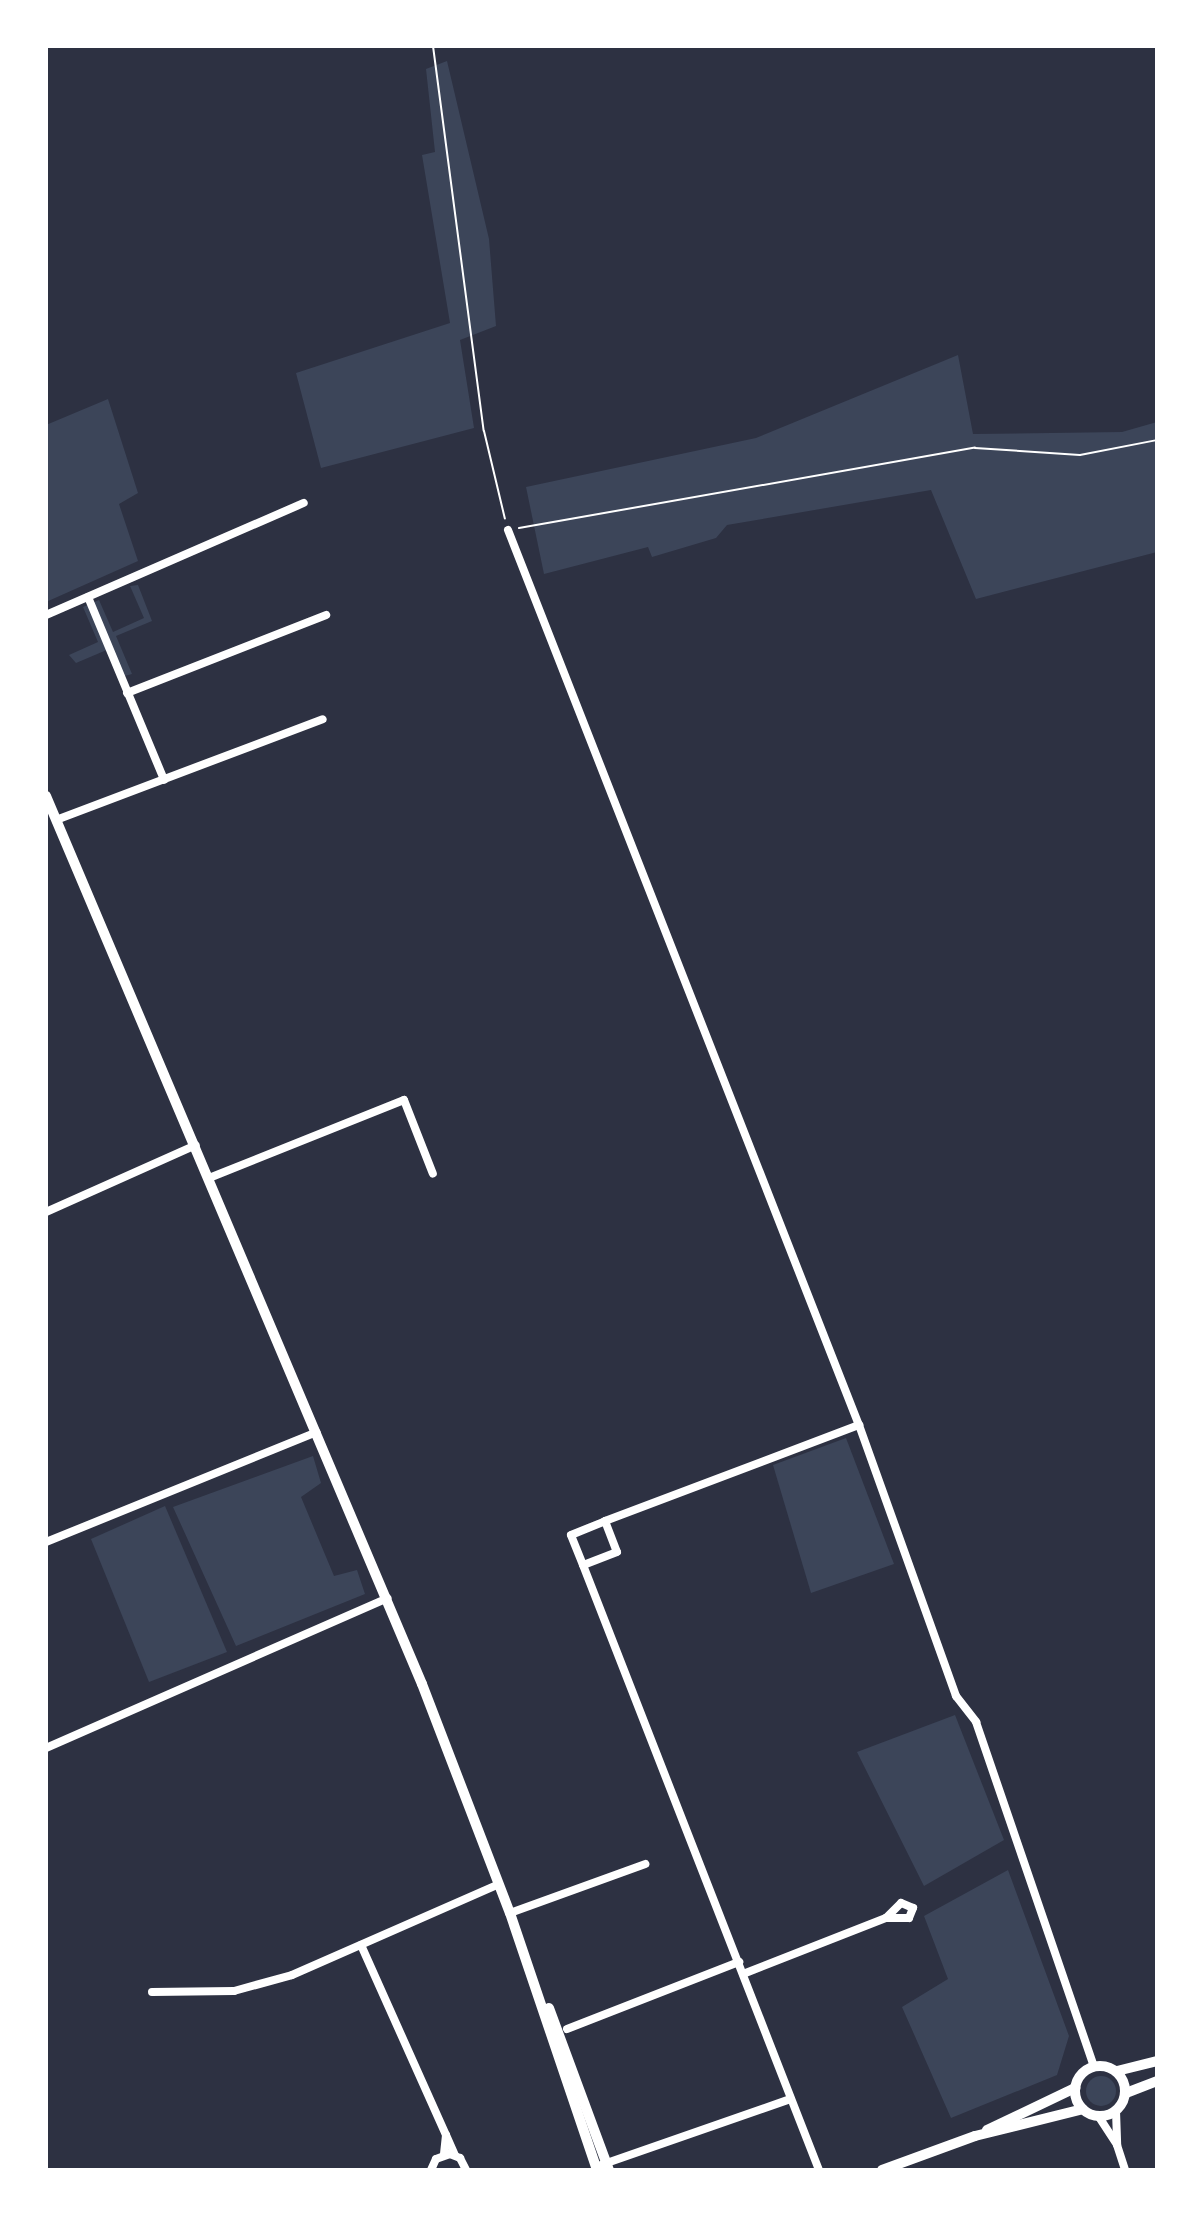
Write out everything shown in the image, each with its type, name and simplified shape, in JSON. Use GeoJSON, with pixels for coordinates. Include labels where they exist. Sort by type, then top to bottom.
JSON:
{"type":"FeatureCollection","features":[{"type":"Feature","properties":{"kind":"street"},"geometry":{"type":"LineString","coordinates":[[46,615],[304,503]]}},
{"type":"Feature","properties":{"kind":"street"},"geometry":{"type":"LineString","coordinates":[[508,530],[859,1425],[956,1696],[976,1722],[1094,2066]]}},
{"type":"Feature","properties":{"kind":"street"},"geometry":{"type":"LineString","coordinates":[[88,597],[164,780]]}},
{"type":"Feature","properties":{"kind":"street"},"geometry":{"type":"LineString","coordinates":[[127,693],[326,615]]}},
{"type":"Feature","properties":{"kind":"street"},"geometry":{"type":"LineString","coordinates":[[56,820],[323,719]]}},
{"type":"Feature","properties":{"kind":"street"},"geometry":{"type":"LineString","coordinates":[[46,796],[387,1598],[510,1913],[602,2167],[791,2099]]}},
{"type":"Feature","properties":{"kind":"street"},"geometry":{"type":"LineString","coordinates":[[209,1178],[404,1100],[433,1174]]}},
{"type":"Feature","properties":{"kind":"street"},"geometry":{"type":"LineString","coordinates":[[46,1212],[196,1145]]}},
{"type":"Feature","properties":{"kind":"street"},"geometry":{"type":"LineString","coordinates":[[819,2170],[571,1535],[859,1425]]}},
{"type":"Feature","properties":{"kind":"street"},"geometry":{"type":"LineString","coordinates":[[46,1542],[317,1432]]}},
{"type":"Feature","properties":{"kind":"street"},"geometry":{"type":"LineString","coordinates":[[583,1565],[617,1552],[605,1521]]}},
{"type":"Feature","properties":{"kind":"street"},"geometry":{"type":"LineString","coordinates":[[46,1748],[387,1598]]}},
{"type":"Feature","properties":{"kind":"street"},"geometry":{"type":"LineString","coordinates":[[510,1913],[645,1864]]}},
{"type":"Feature","properties":{"kind":"street"},"geometry":{"type":"LineString","coordinates":[[152,1992],[234,1991],[292,1975],[499,1884]]}},
{"type":"Feature","properties":{"kind":"street"},"geometry":{"type":"LineString","coordinates":[[743,1974],[886,1918]]}},
{"type":"Feature","properties":{"kind":"street"},"geometry":{"type":"LineString","coordinates":[[361,1945],[455,2155],[466,2170]]}},
{"type":"Feature","properties":{"kind":"street"},"geometry":{"type":"LineString","coordinates":[[567,2029],[739,1962]]}},
{"type":"Feature","properties":{"kind":"street"},"geometry":{"type":"LineString","coordinates":[[882,2170],[975,2136],[1075,2088],[1081,2074],[1094,2066],[1117,2071],[1157,2061]]}},
{"type":"Feature","properties":{"kind":"street"},"geometry":{"type":"LineString","coordinates":[[1117,2071],[1126,2093]]}},
{"type":"Feature","properties":{"kind":"street"},"geometry":{"type":"LineString","coordinates":[[1117,2145],[1116,2111],[1126,2093],[1157,2081]]}},
{"type":"Feature","properties":{"kind":"street"},"geometry":{"type":"LineString","coordinates":[[1075,2088],[1083,2109]]}},
{"type":"Feature","properties":{"kind":"street"},"geometry":{"type":"LineString","coordinates":[[975,2136],[1083,2109],[1099,2117],[1117,2145],[1125,2170]]}},
{"type":"Feature","properties":{"kind":"street"},"geometry":{"type":"LineString","coordinates":[[1099,2117],[1116,2111]]}},
{"type":"Feature","properties":{"kind":"street"},"geometry":{"type":"LineString","coordinates":[[431,2170],[444,2154],[446,2135]]}},
{"type":"Feature","properties":{"kind":"street"},"geometry":{"type":"LineString","coordinates":[[444,2154],[455,2155]]}},
{"type":"Feature","properties":{"kind":"path"},"geometry":{"type":"LineString","coordinates":[[433,46],[484,431],[508,530],[975,448],[1080,455],[1157,440]]}},
{"type":"Feature","properties":{"kind":"shaded area"},"geometry":{"type":"Polygon","coordinates":[[[447,61],[489,239],[496,326],[460,340],[474,428],[321,468],[296,373],[450,323],[422,155],[435,152],[426,69],[447,61]]]}},
{"type":"Feature","properties":{"kind":"shaded area"},"geometry":{"type":"Polygon","coordinates":[[[958,355],[973,434],[1122,432],[1157,422],[1157,552],[976,599],[931,490],[727,525],[716,538],[652,557],[648,547],[544,574],[526,487],[756,438],[958,355]]]}},
{"type":"Feature","properties":{"kind":"shaded area"},"geometry":{"type":"Polygon","coordinates":[[[108,399],[138,493],[119,504],[138,561],[46,602],[46,425],[108,399]]]}},
{"type":"Feature","properties":{"kind":"shaded area"},"geometry":{"type":"Polygon","coordinates":[[[138,585],[152,621],[116,636],[132,674],[121,677],[109,649],[76,663],[69,655],[98,642],[83,607],[99,600],[113,632],[144,618],[130,586],[138,585]]]}},
{"type":"Feature","properties":{"kind":"shaded area"},"geometry":{"type":"Polygon","coordinates":[[[846,1438],[894,1564],[811,1593],[773,1465],[846,1438]]]}},
{"type":"Feature","properties":{"kind":"shaded area"},"geometry":{"type":"Polygon","coordinates":[[[313,1456],[321,1483],[301,1497],[334,1576],[357,1570],[365,1594],[236,1646],[173,1507],[313,1456]]]}},
{"type":"Feature","properties":{"kind":"shaded area"},"geometry":{"type":"Polygon","coordinates":[[[165,1506],[227,1652],[149,1682],[91,1539],[165,1506]]]}},
{"type":"Feature","properties":{"kind":"shaded area"},"geometry":{"type":"Polygon","coordinates":[[[955,1715],[1004,1840],[924,1886],[857,1752],[955,1715]]]}},
{"type":"Feature","properties":{"kind":"shaded area"},"geometry":{"type":"Polygon","coordinates":[[[1008,1870],[1069,2036],[1057,2075],[951,2118],[902,2007],[948,1979],[924,1916],[1008,1870]]]}},
{"type":"Feature","properties":{"kind":"shaded area"},"geometry":{"type":"Polygon","coordinates":[[[1101,2076],[1112,2080],[1116,2091],[1112,2102],[1101,2106],[1090,2102],[1086,2091],[1090,2080],[1101,2076]]]}}]}
